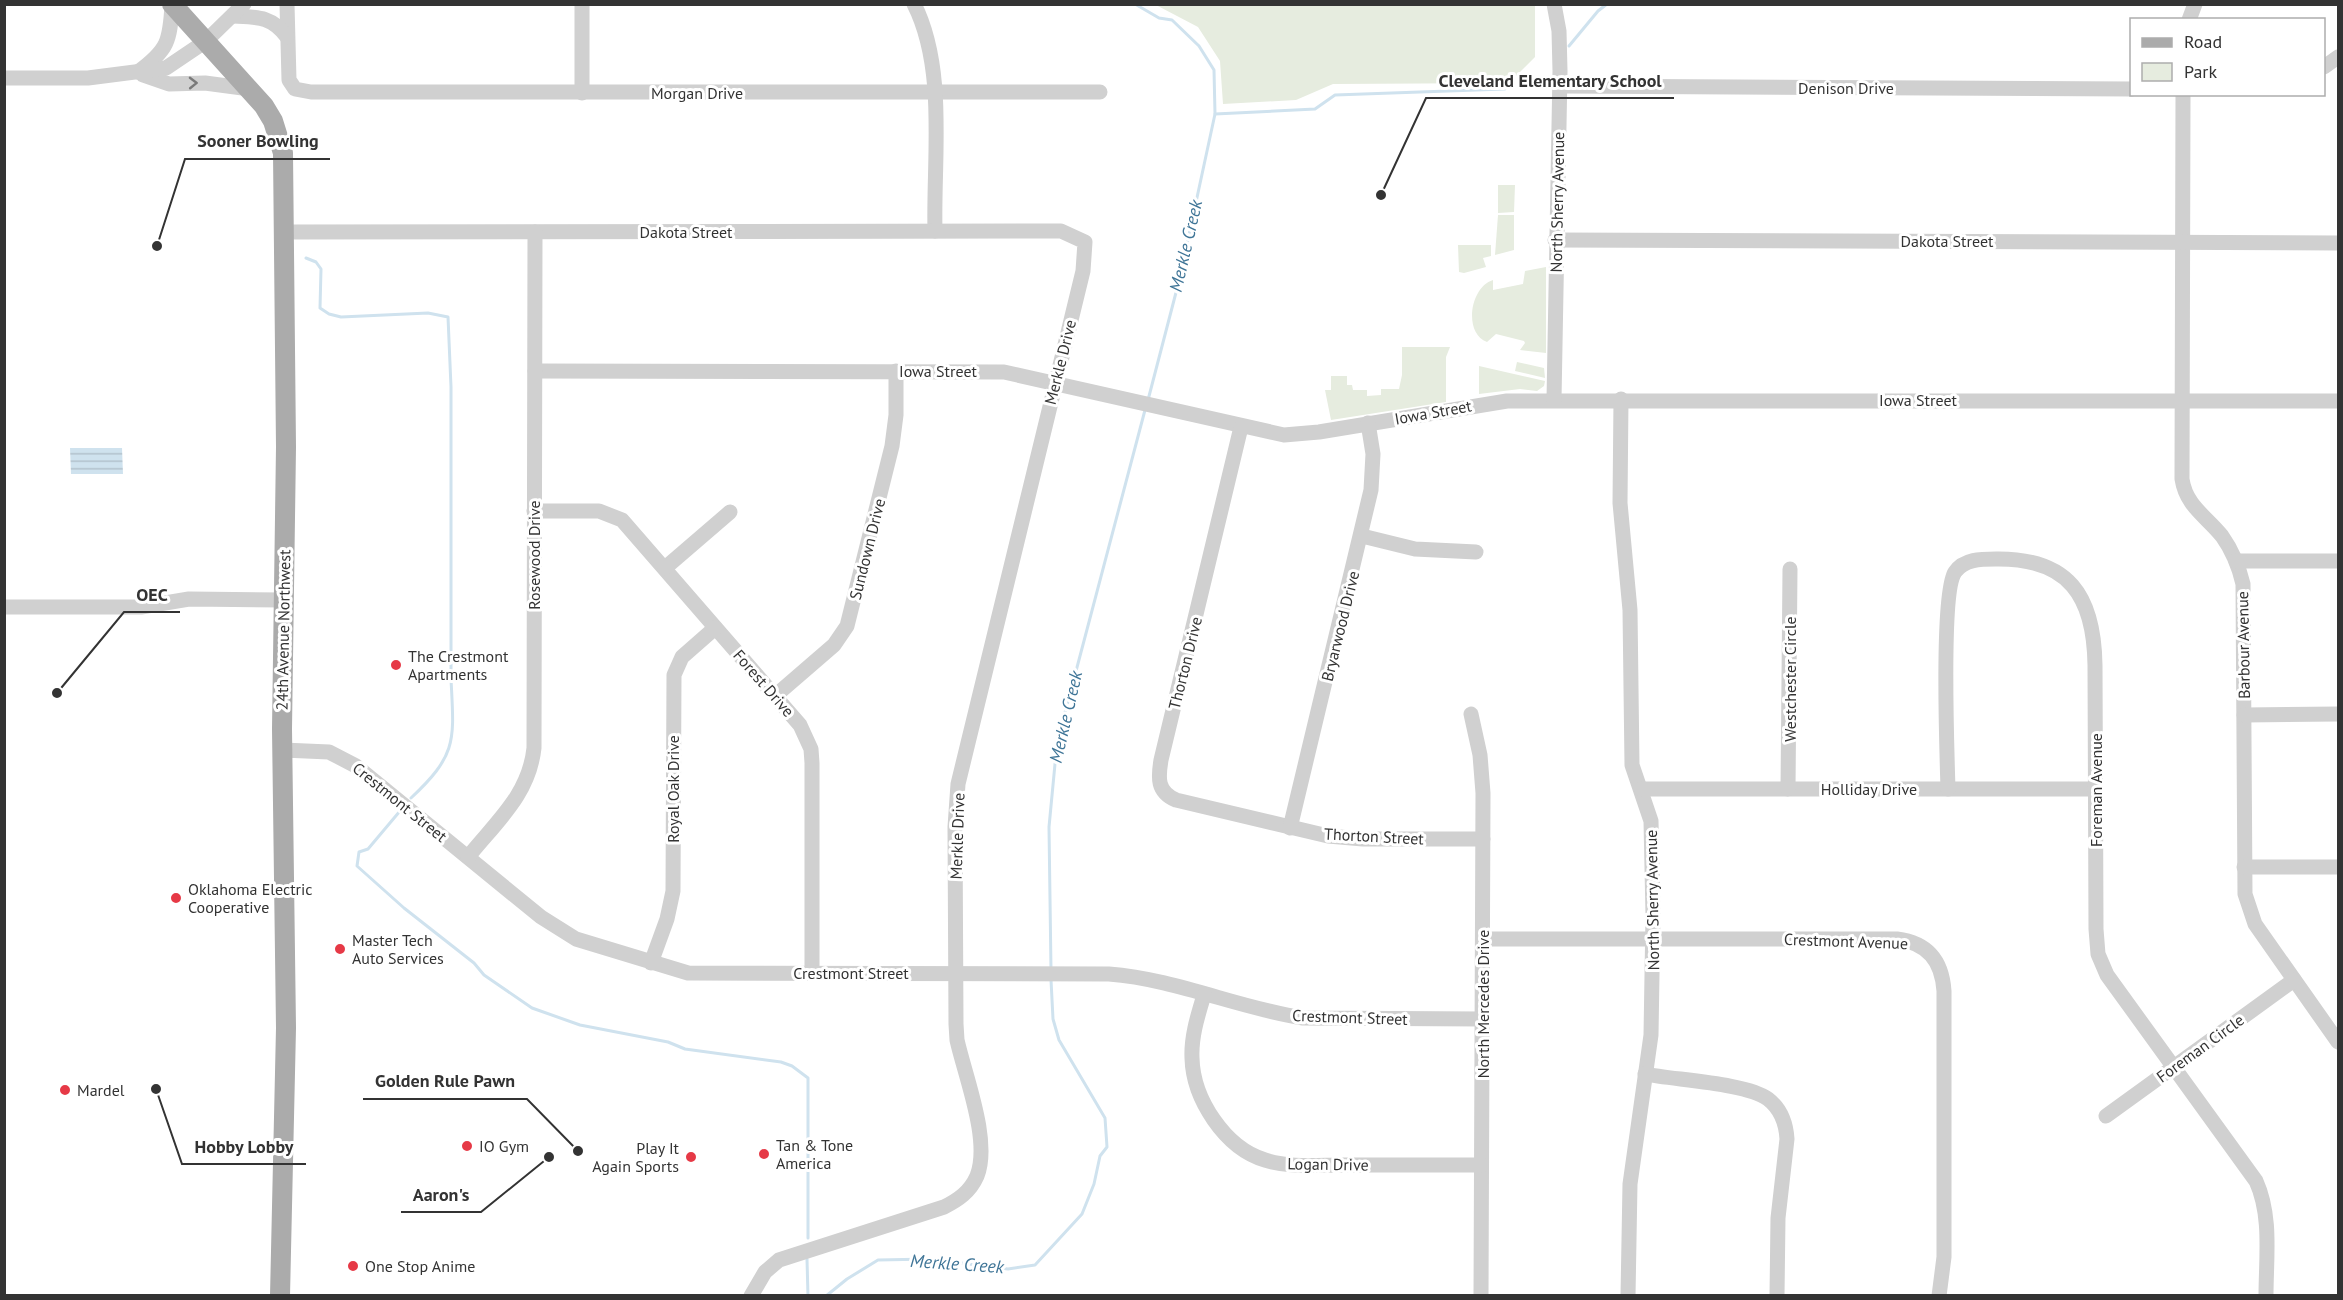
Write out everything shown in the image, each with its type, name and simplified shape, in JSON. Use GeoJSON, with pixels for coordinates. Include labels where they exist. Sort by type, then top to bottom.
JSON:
{"type":"FeatureCollection","features":[{"type":"Feature","properties":{"kind":"main road","name":"24th Avenue Northwest"},"geometry":{"type":"LineString","coordinates":[[172,5],[250,89],[273,121],[283,153],[286,447],[283,600],[286,1055],[280,1296]]}},
{"type":"Feature","properties":{"kind":"street"},"geometry":{"type":"LineString","coordinates":[[287,4],[287,36]]}},
{"type":"Feature","properties":{"kind":"street"},"geometry":{"type":"LineString","coordinates":[[582,4],[582,93]]}},
{"type":"Feature","properties":{"kind":"street"},"geometry":{"type":"LineString","coordinates":[[914,4],[930,42],[934,92],[935,231]]}},
{"type":"Feature","properties":{"kind":"street","name":"North Sherry Avenue"},"geometry":{"type":"LineString","coordinates":[[1554,4],[1560,42],[1554,400]]}},
{"type":"Feature","properties":{"kind":"street"},"geometry":{"type":"LineString","coordinates":[[137,73],[165,47],[170,34],[172,5]]}},
{"type":"Feature","properties":{"kind":"street"},"geometry":{"type":"LineString","coordinates":[[4,78],[88,78],[158,71],[172,66],[243,9],[279,25],[287,36]]}},
{"type":"Feature","properties":{"kind":"street","name":"Morgan Drive"},"geometry":{"type":"LineString","coordinates":[[287,36],[289,80],[295,89],[311,92],[1100,92]]}},
{"type":"Feature","properties":{"kind":"street"},"geometry":{"type":"LineString","coordinates":[[2325,67],[2338,57]]}},
{"type":"Feature","properties":{"kind":"street"},"geometry":{"type":"LineString","coordinates":[[137,73],[169,84],[205,83],[250,89]]}},
{"type":"Feature","properties":{"kind":"street","name":"Denison Drive"},"geometry":{"type":"LineString","coordinates":[[1560,86],[2130,89]]}},
{"type":"Feature","properties":{"kind":"street","name":"Barbour Avenue"},"geometry":{"type":"LineString","coordinates":[[2183,96],[2182,479],[2185,495],[2223,538],[2236,561],[2243,584],[2245,894],[2250,915],[2338,1042]]}},
{"type":"Feature","properties":{"kind":"street","name":"Dakota Street"},"geometry":{"type":"LineString","coordinates":[[284,232],[1060,231],[1085,242]]}},
{"type":"Feature","properties":{"kind":"street","name":"Rosewood Drive"},"geometry":{"type":"LineString","coordinates":[[468,857],[523,790],[533,763],[536,232]]}},
{"type":"Feature","properties":{"kind":"street","name":"Dakota Street"},"geometry":{"type":"LineString","coordinates":[[1556,240],[2338,243]]}},
{"type":"Feature","properties":{"kind":"street","name":"Merkle Drive"},"geometry":{"type":"LineString","coordinates":[[751,1296],[765,1272],[786,1256],[944,1207],[969,1190],[978,1172],[981,1149],[975,1110],[957,1040],[955,827],[958,784],[1083,271],[1085,242]]}},
{"type":"Feature","properties":{"kind":"street","name":"Iowa Street"},"geometry":{"type":"LineString","coordinates":[[536,371],[1004,372],[1241,427],[1276,434],[1299,435],[1490,403],[1554,400],[2338,401]]}},
{"type":"Feature","properties":{"kind":"street","name":"Sundown Drive"},"geometry":{"type":"LineString","coordinates":[[775,696],[834,645],[847,626],[892,446],[896,415],[896,371]]}},
{"type":"Feature","properties":{"kind":"street","name":"North Sherry Avenue"},"geometry":{"type":"LineString","coordinates":[[1621,399],[1620,503],[1630,610],[1632,765],[1642,789],[1653,836],[1653,1014],[1630,1184],[1628,1296]]}},
{"type":"Feature","properties":{"kind":"street","name":"Bryarwood Drive"},"geometry":{"type":"LineString","coordinates":[[1290,828],[1362,536],[1374,472],[1368,423]]}},
{"type":"Feature","properties":{"kind":"street","name":"Thorton Drive"},"geometry":{"type":"LineString","coordinates":[[1241,427],[1158,780],[1166,795],[1176,800],[1266,822]]}},
{"type":"Feature","properties":{"kind":"street","name":"Forest Drive"},"geometry":{"type":"LineString","coordinates":[[534,511],[608,513],[621,520],[800,725],[811,749],[812,974]]}},
{"type":"Feature","properties":{"kind":"street"},"geometry":{"type":"LineString","coordinates":[[665,568],[730,512]]}},
{"type":"Feature","properties":{"kind":"street"},"geometry":{"type":"LineString","coordinates":[[1362,536],[1414,549],[1476,552]]}},
{"type":"Feature","properties":{"kind":"street","name":"Foreman Avenue"},"geometry":{"type":"LineString","coordinates":[[1948,789],[1948,587],[1955,571],[1969,561],[2013,559],[2033,562],[2061,576],[2079,593],[2089,613],[2095,641],[2098,954],[2108,975],[2260,1190],[2266,1221],[2266,1296]]}},
{"type":"Feature","properties":{"kind":"street"},"geometry":{"type":"LineString","coordinates":[[2236,561],[2338,561]]}},
{"type":"Feature","properties":{"kind":"street","name":"Westchester Circle"},"geometry":{"type":"LineString","coordinates":[[1788,789],[1790,569]]}},
{"type":"Feature","properties":{"kind":"street"},"geometry":{"type":"LineString","coordinates":[[4,608],[141,607],[189,599],[283,600]]}},
{"type":"Feature","properties":{"kind":"street","name":"Royal Oak Drive"},"geometry":{"type":"LineString","coordinates":[[651,963],[667,920],[673,891],[674,675],[682,657],[715,628]]}},
{"type":"Feature","properties":{"kind":"street","name":"North Mercedes Drive"},"geometry":{"type":"LineString","coordinates":[[1470,714],[1482,769],[1484,939],[1481,1296]]}},
{"type":"Feature","properties":{"kind":"street"},"geometry":{"type":"LineString","coordinates":[[2244,715],[2338,714]]}},
{"type":"Feature","properties":{"kind":"street","name":"Crestmont Street"},"geometry":{"type":"LineString","coordinates":[[283,750],[317,750],[347,760],[565,934],[688,973],[1065,973],[1142,978],[1303,1018],[1483,1019]]}},
{"type":"Feature","properties":{"kind":"street","name":"Holliday Drive"},"geometry":{"type":"LineString","coordinates":[[1642,789],[2096,789]]}},
{"type":"Feature","properties":{"kind":"street","name":"Thorton Street"},"geometry":{"type":"LineString","coordinates":[[1266,822],[1328,836],[1363,839],[1483,839]]}},
{"type":"Feature","properties":{"kind":"street"},"geometry":{"type":"LineString","coordinates":[[2244,867],[2338,867]]}},
{"type":"Feature","properties":{"kind":"street","name":"Crestmont Avenue"},"geometry":{"type":"LineString","coordinates":[[1484,939],[1897,939],[1923,946],[1935,959],[1943,976],[1944,991],[1944,1257],[1939,1296]]}},
{"type":"Feature","properties":{"kind":"street","name":"Foreman Circle"},"geometry":{"type":"LineString","coordinates":[[2106,1116],[2294,980]]}},
{"type":"Feature","properties":{"kind":"street","name":"Logan Drive"},"geometry":{"type":"LineString","coordinates":[[1204,995],[1193,1037],[1193,1070],[1201,1098],[1209,1112],[1227,1135],[1246,1152],[1266,1161],[1300,1165],[1481,1165]]}},
{"type":"Feature","properties":{"kind":"street"},"geometry":{"type":"LineString","coordinates":[[1645,1074],[1757,1093],[1766,1097],[1779,1111],[1786,1128],[1787,1139],[1778,1218],[1777,1296]]}},
{"type":"Feature","properties":{"kind":"green space"},"geometry":{"type":"Polygon","coordinates":[[[1156,5],[1535,5],[1535,57],[1509,83],[1333,84],[1296,100],[1223,104],[1220,61],[1198,27],[1156,5]]]}},
{"type":"Feature","properties":{"kind":"green space"},"geometry":{"type":"Polygon","coordinates":[[[1498,185],[1515,185],[1514,212],[1498,213],[1498,185]]]}},
{"type":"Feature","properties":{"kind":"green space"},"geometry":{"type":"Polygon","coordinates":[[[1498,215],[1514,215],[1514,250],[1495,255],[1498,215]]]}},
{"type":"Feature","properties":{"kind":"green space"},"geometry":{"type":"Polygon","coordinates":[[[1458,245],[1491,245],[1491,256],[1483,258],[1486,267],[1464,273],[1459,272],[1458,245]]]}},
{"type":"Feature","properties":{"kind":"green space"},"geometry":{"type":"Polygon","coordinates":[[[1546,267],[1546,353],[1520,350],[1524,341],[1496,334],[1487,342],[1479,337],[1472,320],[1472,310],[1479,291],[1485,284],[1493,280],[1493,290],[1523,284],[1525,271],[1546,267]]]}},
{"type":"Feature","properties":{"kind":"green space"},"geometry":{"type":"Polygon","coordinates":[[[1402,347],[1450,347],[1446,357],[1446,402],[1331,420],[1325,390],[1331,390],[1331,376],[1347,376],[1347,385],[1352,385],[1353,390],[1367,390],[1367,396],[1381,395],[1381,389],[1399,389],[1402,375],[1402,347]]]}},
{"type":"Feature","properties":{"kind":"green space"},"geometry":{"type":"Polygon","coordinates":[[[1517,362],[1544,368],[1545,378],[1515,371],[1517,362]]]}},
{"type":"Feature","properties":{"kind":"green space"},"geometry":{"type":"Polygon","coordinates":[[[1479,366],[1545,381],[1544,386],[1537,391],[1520,389],[1479,394],[1479,366]]]}},
{"type":"Feature","properties":{"kind":"water"},"geometry":{"type":"Polygon","coordinates":[[[70,448],[122,448],[123,474],[71,474],[70,448]]]}},
{"type":"Feature","properties":{"kind":"waterway","name":"Merkle Creek"},"geometry":{"type":"LineString","coordinates":[[1135,4],[1159,18],[1172,20],[1199,46],[1214,70],[1215,114],[1179,281],[1148,400]]}},
{"type":"Feature","properties":{"kind":"waterway"},"geometry":{"type":"LineString","coordinates":[[1569,46],[1598,11],[1607,4]]}},
{"type":"Feature","properties":{"kind":"waterway"},"geometry":{"type":"LineString","coordinates":[[1215,114],[1315,109],[1335,95],[1505,89]]}},
{"type":"Feature","properties":{"kind":"waterway"},"geometry":{"type":"LineString","coordinates":[[306,258],[316,262],[321,269],[320,308],[329,314],[341,317],[428,313],[448,317],[451,387],[452,732],[445,757],[426,783],[411,798]]}},
{"type":"Feature","properties":{"kind":"waterway","name":"Merkle Creek"},"geometry":{"type":"LineString","coordinates":[[1051,970],[1049,827],[1057,743],[1145,410]]}},
{"type":"Feature","properties":{"kind":"waterway"},"geometry":{"type":"LineString","coordinates":[[400,811],[368,849],[359,852],[357,866],[404,908],[474,963],[484,975],[532,1008],[580,1025],[668,1042],[685,1049],[781,1062],[792,1066],[808,1078],[808,1238]]}},
{"type":"Feature","properties":{"kind":"waterway","name":"Merkle Creek"},"geometry":{"type":"LineString","coordinates":[[826,1296],[847,1279],[878,1260],[929,1259],[1008,1269],[1035,1265],[1082,1214],[1094,1184],[1100,1156],[1107,1147],[1105,1118],[1059,1040],[1053,1019],[1051,980]]}},
{"type":"Feature","properties":{"kind":"waterway"},"geometry":{"type":"LineString","coordinates":[[807,1259],[808,1296]]}},
{"type":"Feature","properties":{"kind":"place","name":"Cleveland Elementary School"},"geometry":{"type":"Point","coordinates":[1381,195]}},
{"type":"Feature","properties":{"kind":"place","name":"Sooner Bowling"},"geometry":{"type":"Point","coordinates":[157,246]}},
{"type":"Feature","properties":{"kind":"place","name":"The Crestmont Apartments"},"geometry":{"type":"Point","coordinates":[396,665]}},
{"type":"Feature","properties":{"kind":"place","name":"OEC"},"geometry":{"type":"Point","coordinates":[57,693]}},
{"type":"Feature","properties":{"kind":"place","name":"Oklahoma Electric Cooperative"},"geometry":{"type":"Point","coordinates":[176,898]}},
{"type":"Feature","properties":{"kind":"place","name":"Master Tech Auto Services"},"geometry":{"type":"Point","coordinates":[340,949]}},
{"type":"Feature","properties":{"kind":"place","name":"Hobby Lobby"},"geometry":{"type":"Point","coordinates":[156,1089]}},
{"type":"Feature","properties":{"kind":"place","name":"Mardel"},"geometry":{"type":"Point","coordinates":[65,1090]}},
{"type":"Feature","properties":{"kind":"place","name":"IO Gym"},"geometry":{"type":"Point","coordinates":[467,1146]}},
{"type":"Feature","properties":{"kind":"place","name":"Golden Rule Pawn"},"geometry":{"type":"Point","coordinates":[578,1151]}},
{"type":"Feature","properties":{"kind":"place","name":"Tan & Tone America"},"geometry":{"type":"Point","coordinates":[764,1154]}},
{"type":"Feature","properties":{"kind":"place","name":"Aaron's"},"geometry":{"type":"Point","coordinates":[549,1157]}},
{"type":"Feature","properties":{"kind":"place","name":"Play It Again Sports"},"geometry":{"type":"Point","coordinates":[691,1157]}},
{"type":"Feature","properties":{"kind":"place","name":"One Stop Anime"},"geometry":{"type":"Point","coordinates":[353,1266]}}]}
